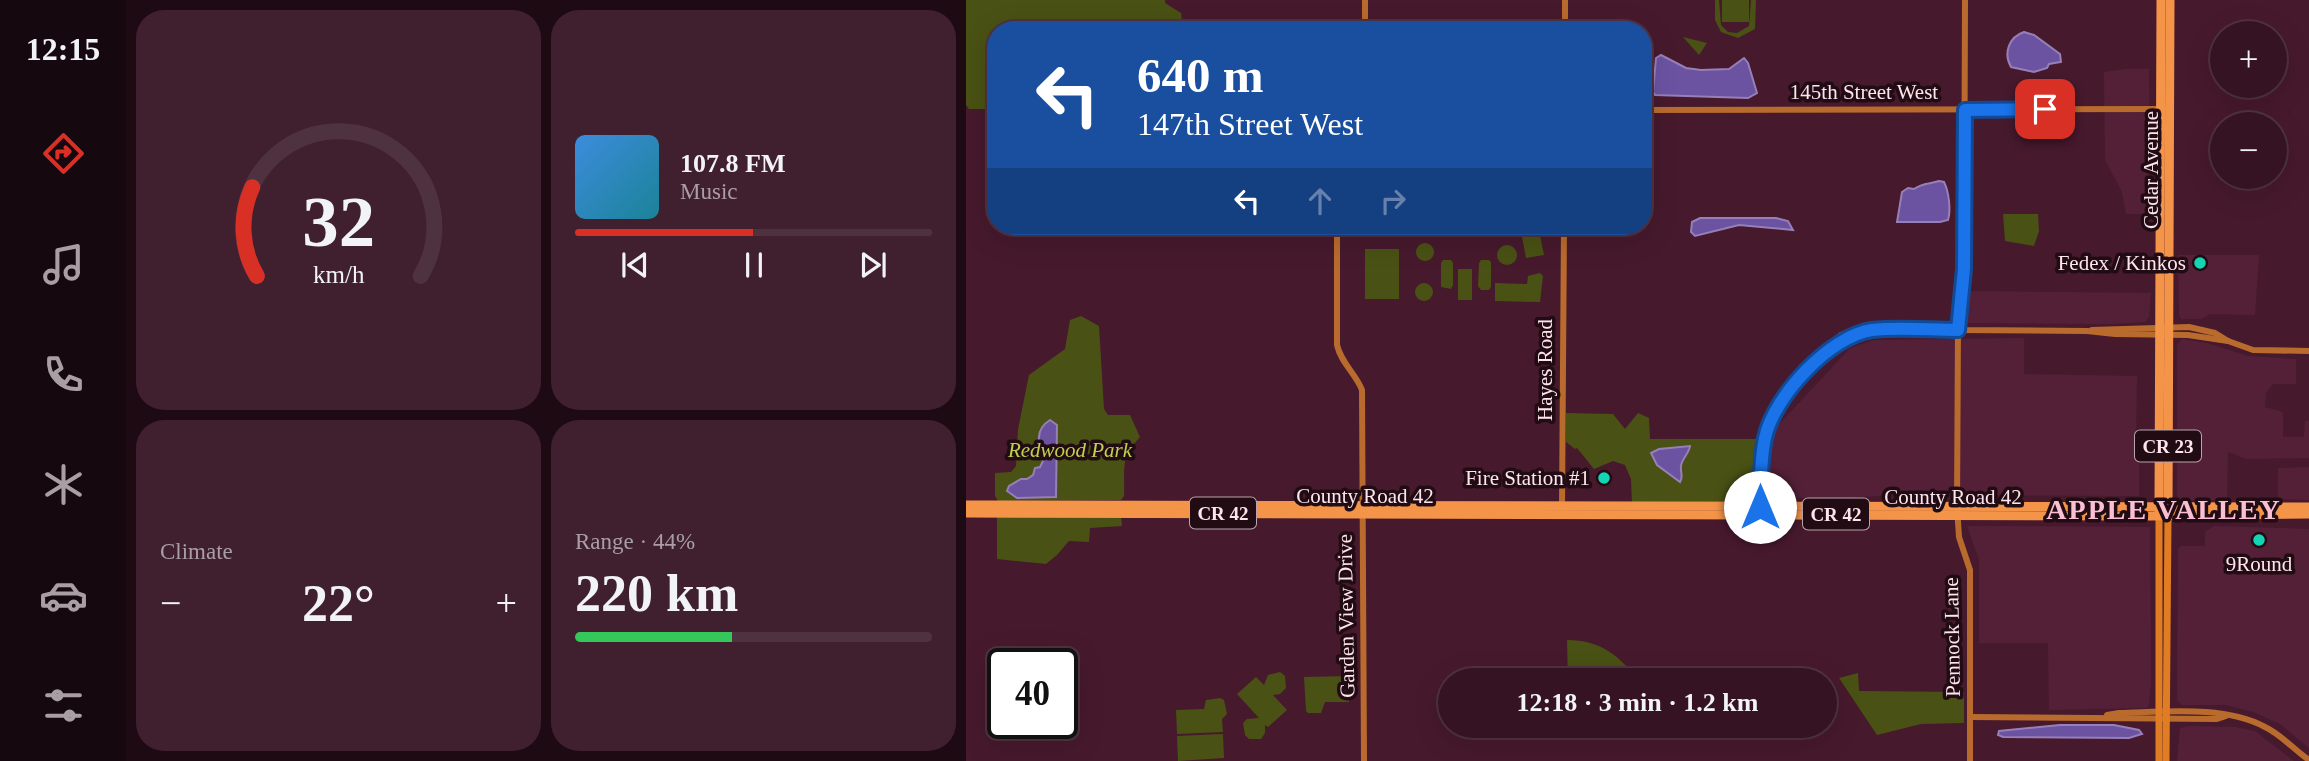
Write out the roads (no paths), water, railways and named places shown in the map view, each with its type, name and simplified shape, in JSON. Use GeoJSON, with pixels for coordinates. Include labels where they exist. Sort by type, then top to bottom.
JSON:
{"type":"FeatureCollection","features":[{"type":"Feature","properties":{"kind":"highway","name":"Cedar Avenue"},"geometry":{"type":"LineString","coordinates":[[2161,0],[2164,109],[2164,512]]}},
{"type":"Feature","properties":{"kind":"highway","name":"Cedar Avenue"},"geometry":{"type":"LineString","coordinates":[[2164,109],[2170,0]]}},
{"type":"Feature","properties":{"kind":"highway","name":"County Road 42"},"geometry":{"type":"LineString","coordinates":[[966,505],[1362,511]]}},
{"type":"Feature","properties":{"kind":"highway","name":"County Road 42"},"geometry":{"type":"LineString","coordinates":[[1562,510],[1760,507],[1957,511]]}},
{"type":"Feature","properties":{"kind":"highway","name":"County Road 42"},"geometry":{"type":"LineString","coordinates":[[2164,512],[2309,507]]}},
{"type":"Feature","properties":{"kind":"highway","name":"County Road 42"},"geometry":{"type":"LineString","coordinates":[[966,513],[1562,510],[2309,514]]}},
{"type":"Feature","properties":{"kind":"main road","name":"Cedar Avenue"},"geometry":{"type":"LineString","coordinates":[[2164,512],[2163,716],[2166,761]]}},
{"type":"Feature","properties":{"kind":"main road","name":"Cedar Avenue"},"geometry":{"type":"LineString","coordinates":[[2159,761],[2163,716]]}},
{"type":"Feature","properties":{"kind":"street"},"geometry":{"type":"LineString","coordinates":[[1364,0],[1364,21]]}},
{"type":"Feature","properties":{"kind":"street"},"geometry":{"type":"LineString","coordinates":[[1565,0],[1565,21]]}},
{"type":"Feature","properties":{"kind":"street","name":"Pennock Lane"},"geometry":{"type":"LineString","coordinates":[[1965,0],[1964,269],[1958,330],[1957,511],[1959,537],[1970,570],[1970,761]]}},
{"type":"Feature","properties":{"kind":"street","name":"145th Street West"},"geometry":{"type":"LineString","coordinates":[[1652,110],[2164,109]]}},
{"type":"Feature","properties":{"kind":"street","name":"Garden View Drive"},"geometry":{"type":"LineString","coordinates":[[1337,235],[1337,345],[1344,363],[1359,381],[1362,390],[1364,761]]}},
{"type":"Feature","properties":{"kind":"street","name":"Hayes Road"},"geometry":{"type":"LineString","coordinates":[[1562,510],[1564,235]]}},
{"type":"Feature","properties":{"kind":"street"},"geometry":{"type":"LineString","coordinates":[[1760,507],[1760,441],[1768,416],[1824,349],[1841,335],[1858,329],[2198,329],[2216,333],[2228,341],[2253,350],[2309,351]]}},
{"type":"Feature","properties":{"kind":"street"},"geometry":{"type":"LineString","coordinates":[[1970,717],[2098,716],[2119,719],[2163,716],[2217,719],[2226,716],[2264,726],[2309,760]]}},
{"type":"Feature","properties":{"kind":"place","name":"Fedex / Kinkos"},"geometry":{"type":"Point","coordinates":[2200,263]}},
{"type":"Feature","properties":{"kind":"place","name":"Fire Station #1"},"geometry":{"type":"Point","coordinates":[1604,478]}},
{"type":"Feature","properties":{"kind":"place","name":"9Round"},"geometry":{"type":"Point","coordinates":[2259,540]}},
{"type":"Feature","properties":{"kind":"district","name":"APPLE VALLEY"},"geometry":{"type":"Point","coordinates":[2164,509]}},
{"type":"Feature","properties":{"kind":"park label","name":"Redwood Park"},"geometry":{"type":"Point","coordinates":[1070,450]}}]}
